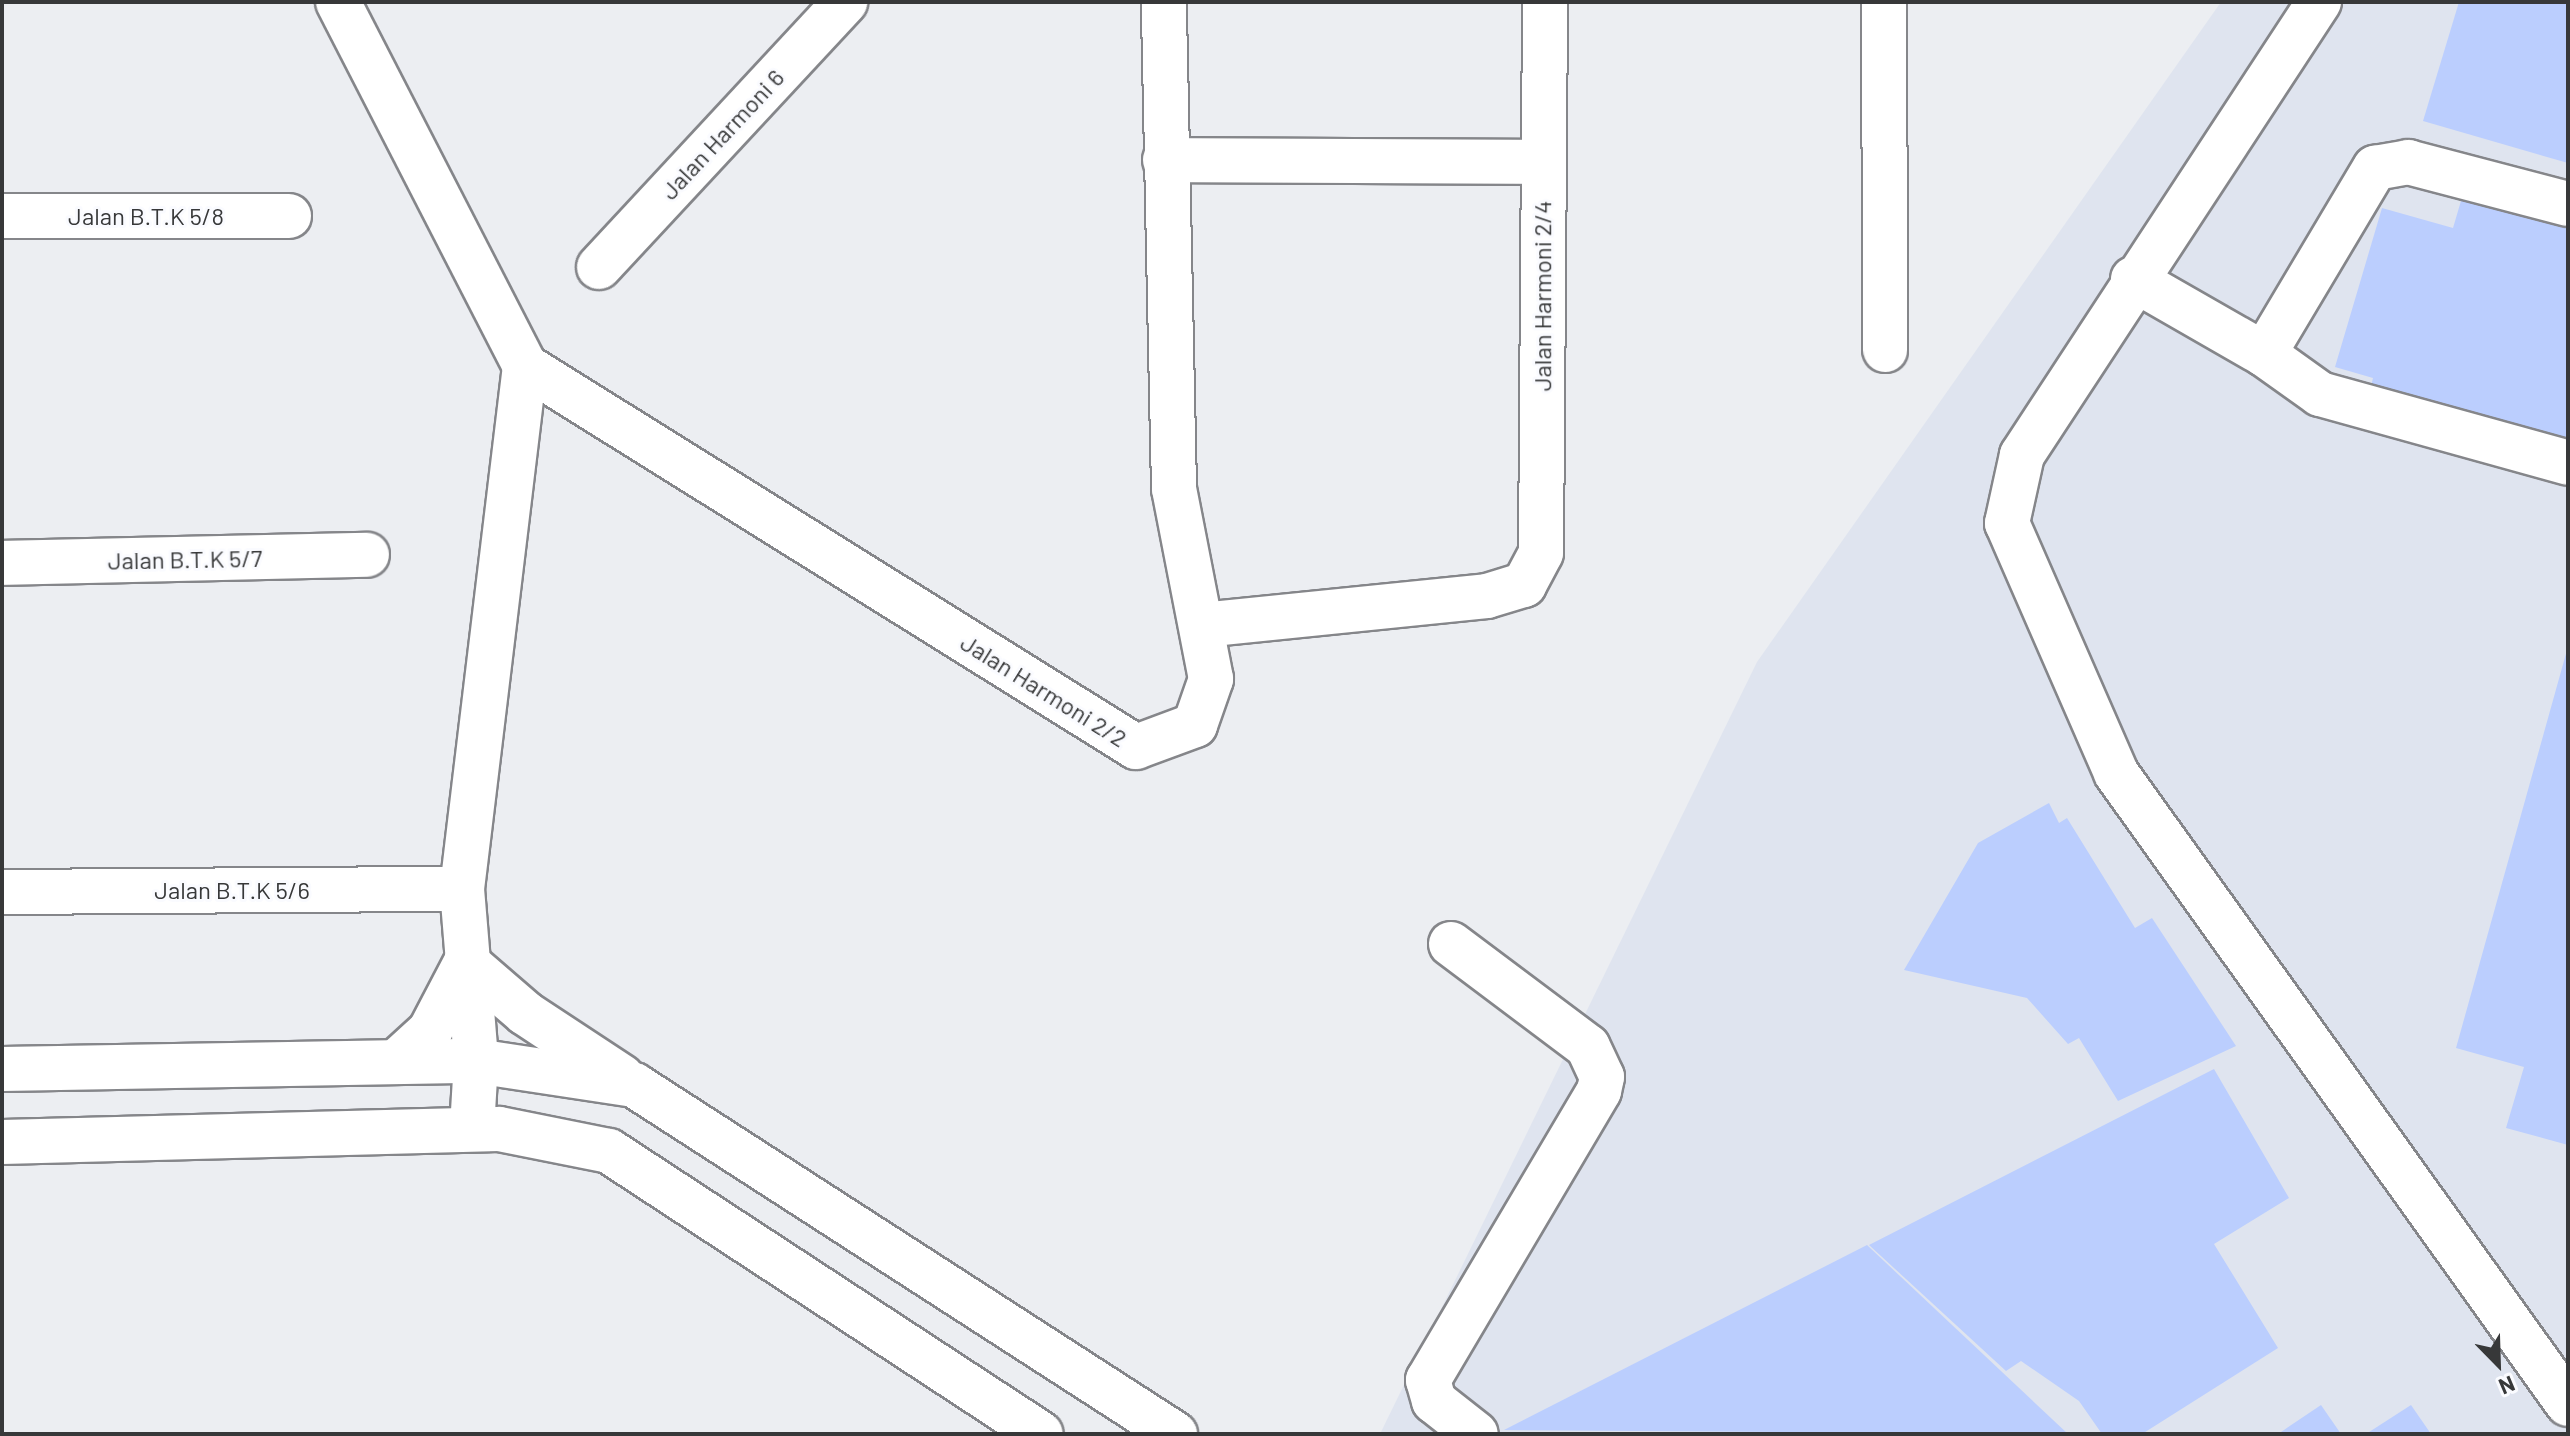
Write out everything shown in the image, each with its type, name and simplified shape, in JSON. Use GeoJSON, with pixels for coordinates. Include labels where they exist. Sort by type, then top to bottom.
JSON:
{"type":"FeatureCollection","features":[{"type":"Feature","properties":{"kind":"street"},"geometry":{"type":"LineString","coordinates":[[338,2],[525,366],[462,889],[476,1061],[472,1129]]}},
{"type":"Feature","properties":{"kind":"street","name":"Jalan Harmoni 6"},"geometry":{"type":"LineString","coordinates":[[599,267],[845,2]]}},
{"type":"Feature","properties":{"kind":"street","name":"Jalan Harmoni 2/2"},"geometry":{"type":"LineString","coordinates":[[525,366],[1136,747],[1195,725],[1211,679],[1174,489],[1164,2]]}},
{"type":"Feature","properties":{"kind":"street","name":"Jalan Harmoni 2/4"},"geometry":{"type":"LineString","coordinates":[[1202,625],[1487,596],[1524,585],[1541,553],[1545,2]]}},
{"type":"Feature","properties":{"kind":"street"},"geometry":{"type":"LineString","coordinates":[[1884,2],[1885,350]]}},
{"type":"Feature","properties":{"kind":"street"},"geometry":{"type":"LineString","coordinates":[[2319,2],[2133,279],[2022,455],[2007,523],[2116,773],[2568,1404]]}},
{"type":"Feature","properties":{"kind":"street"},"geometry":{"type":"LineString","coordinates":[[1165,160],[1542,162]]}},
{"type":"Feature","properties":{"kind":"street"},"geometry":{"type":"LineString","coordinates":[[2264,354],[2375,168],[2408,162],[2568,204]]}},
{"type":"Feature","properties":{"kind":"street","name":"Jalan B.T.K 5/8"},"geometry":{"type":"LineString","coordinates":[[2,216],[289,216]]}},
{"type":"Feature","properties":{"kind":"street"},"geometry":{"type":"LineString","coordinates":[[2133,279],[2264,354],[2320,394],[2568,463]]}},
{"type":"Feature","properties":{"kind":"street","name":"Jalan B.T.K 5/7"},"geometry":{"type":"LineString","coordinates":[[2,563],[367,555]]}},
{"type":"Feature","properties":{"kind":"street","name":"Jalan B.T.K 5/6"},"geometry":{"type":"LineString","coordinates":[[2,892],[462,889]]}},
{"type":"Feature","properties":{"kind":"street"},"geometry":{"type":"LineString","coordinates":[[1451,944],[1588,1047],[1602,1077],[1599,1091],[1428,1380],[1434,1401],[1476,1434]]}},
{"type":"Feature","properties":{"kind":"street"},"geometry":{"type":"LineString","coordinates":[[396,1062],[430,1031],[466,962]]}},
{"type":"Feature","properties":{"kind":"street"},"geometry":{"type":"LineString","coordinates":[[466,962],[525,1013],[1175,1434]]}},
{"type":"Feature","properties":{"kind":"street"},"geometry":{"type":"LineString","coordinates":[[2,1069],[476,1061],[634,1085]]}},
{"type":"Feature","properties":{"kind":"street"},"geometry":{"type":"LineString","coordinates":[[2,1142],[499,1129],[609,1151],[1041,1434]]}},
{"type":"Feature","properties":{"kind":"shaded area"},"geometry":{"type":"Polygon","coordinates":[[[2221,2],[2568,2],[2568,1434],[1380,1434],[1757,662],[2221,2]]]}},
{"type":"Feature","properties":{"kind":"building"},"geometry":{"type":"Polygon","coordinates":[[[2459,2],[2568,2],[2568,163],[2423,121],[2459,2]]]}},
{"type":"Feature","properties":{"kind":"building"},"geometry":{"type":"Polygon","coordinates":[[[2463,194],[2568,224],[2568,452],[2369,395],[2373,378],[2335,367],[2382,208],[2453,228],[2463,194]]]}},
{"type":"Feature","properties":{"kind":"building"},"geometry":{"type":"Polygon","coordinates":[[[2567,650],[2568,1145],[2506,1128],[2524,1067],[2456,1048],[2567,650]]]}},
{"type":"Feature","properties":{"kind":"building"},"geometry":{"type":"Polygon","coordinates":[[[2049,803],[2059,823],[2067,818],[2135,928],[2152,918],[2236,1046],[2118,1101],[2079,1038],[2068,1044],[2027,998],[1904,970],[1978,843],[2049,803]]]}},
{"type":"Feature","properties":{"kind":"building"},"geometry":{"type":"Polygon","coordinates":[[[2214,1069],[2289,1198],[2214,1244],[2278,1348],[2142,1434],[2102,1434],[2079,1401],[2021,1361],[2006,1371],[1869,1245],[2214,1069]]]}},
{"type":"Feature","properties":{"kind":"building"},"geometry":{"type":"Polygon","coordinates":[[[1867,1245],[2068,1434],[1504,1430],[1867,1245]]]}},
{"type":"Feature","properties":{"kind":"building"},"geometry":{"type":"Polygon","coordinates":[[[2321,1405],[2341,1434],[2278,1434],[2321,1405]]]}},
{"type":"Feature","properties":{"kind":"building"},"geometry":{"type":"Polygon","coordinates":[[[2411,1405],[2431,1434],[2366,1434],[2411,1405]]]}}]}
